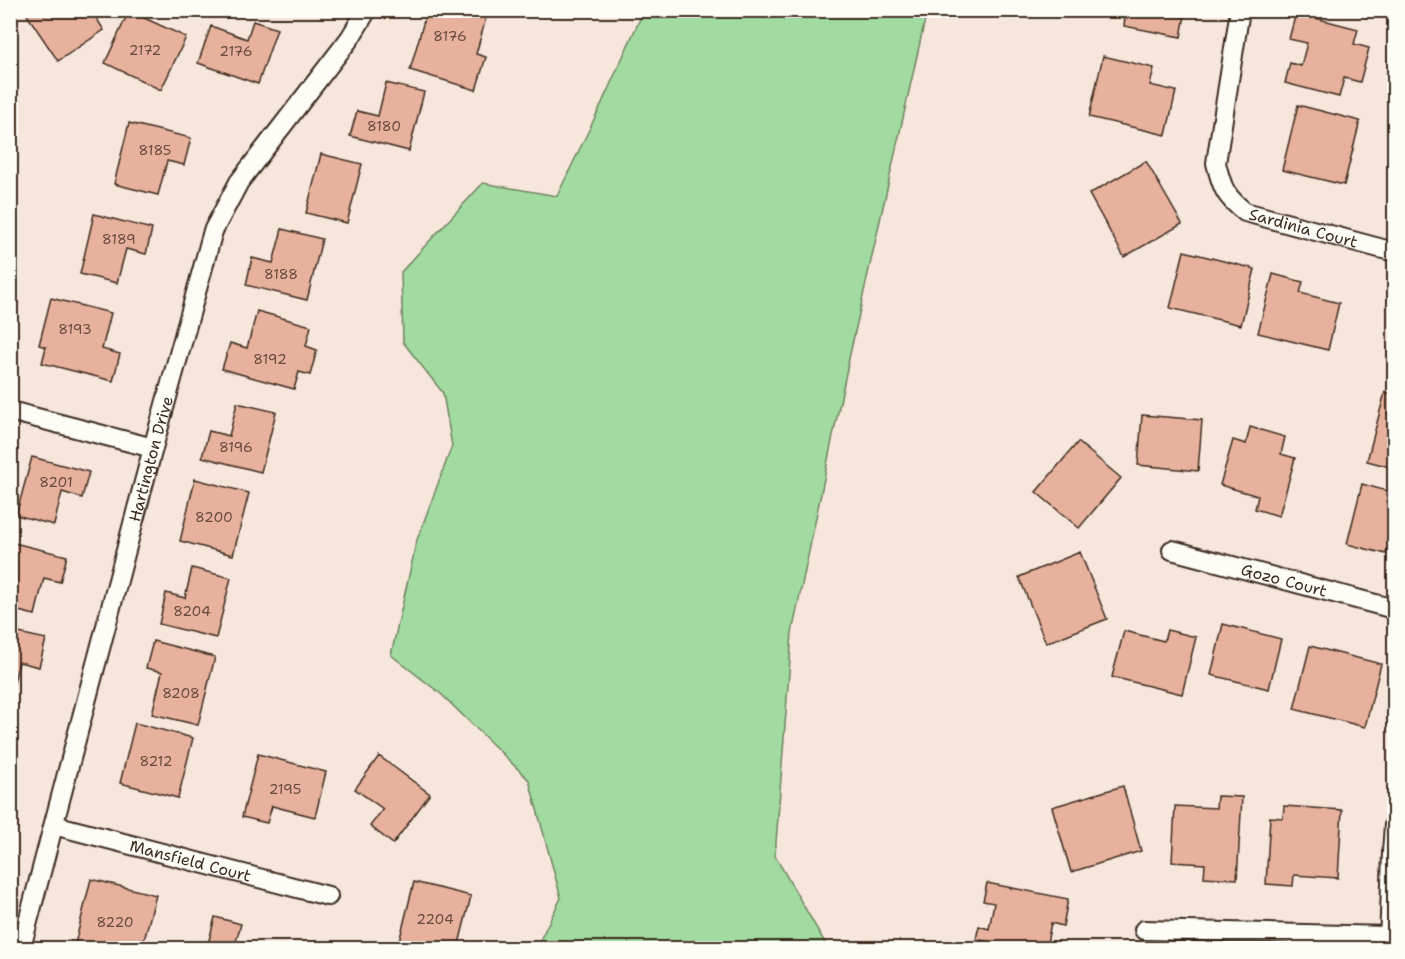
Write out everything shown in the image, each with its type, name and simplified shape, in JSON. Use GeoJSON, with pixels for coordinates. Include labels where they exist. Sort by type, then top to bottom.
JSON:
{"type":"FeatureCollection","features":[{"type":"Feature","properties":{"kind":"street","name":"Hartington Drive"},"geometry":{"type":"LineString","coordinates":[[21,948],[153,448],[213,231],[239,182],[350,38],[367,10]]}},
{"type":"Feature","properties":{"kind":"street","name":"Sardinia Court"},"geometry":{"type":"LineString","coordinates":[[1240,10],[1216,163],[1220,181],[1229,199],[1245,212],[1395,252]]}},
{"type":"Feature","properties":{"kind":"street"},"geometry":{"type":"LineString","coordinates":[[10,411],[153,448]]}},
{"type":"Feature","properties":{"kind":"street","name":"Gozo Court"},"geometry":{"type":"LineString","coordinates":[[1172,550],[1395,609]]}},
{"type":"Feature","properties":{"kind":"street","name":"Mansfield Court"},"geometry":{"type":"LineString","coordinates":[[54,825],[327,896]]}},
{"type":"Feature","properties":{"kind":"street"},"geometry":{"type":"LineString","coordinates":[[1144,930],[1389,942],[1395,825]]}},
{"type":"Feature","properties":{"kind":"green space"},"geometry":{"type":"Polygon","coordinates":[[[644,10],[927,11],[850,354],[792,633],[775,856],[828,948],[536,948],[561,898],[529,780],[441,694],[391,655],[417,540],[452,446],[443,393],[403,342],[401,272],[483,183],[557,196],[644,10]]]}},
{"type":"Feature","properties":{"kind":"building"},"geometry":{"type":"Polygon","coordinates":[[[33,10],[91,10],[104,30],[58,61],[27,15],[33,10]]]}},
{"type":"Feature","properties":{"kind":"building"},"geometry":{"type":"Polygon","coordinates":[[[427,10],[460,10],[486,18],[476,54],[486,57],[476,90],[410,70],[427,10]]]}},
{"type":"Feature","properties":{"kind":"building"},"geometry":{"type":"Polygon","coordinates":[[[1126,10],[1186,10],[1181,37],[1124,26],[1126,10]]]}},
{"type":"Feature","properties":{"kind":"building"},"geometry":{"type":"Polygon","coordinates":[[[129,11],[186,37],[161,90],[105,63],[129,11]]]}},
{"type":"Feature","properties":{"kind":"building"},"geometry":{"type":"Polygon","coordinates":[[[1296,13],[1358,29],[1354,44],[1369,48],[1360,82],[1344,78],[1339,97],[1285,83],[1290,63],[1301,66],[1307,43],[1289,39],[1296,13]]]}},
{"type":"Feature","properties":{"kind":"building"},"geometry":{"type":"Polygon","coordinates":[[[253,21],[277,29],[258,84],[198,63],[211,26],[247,39],[253,21]]]}},
{"type":"Feature","properties":{"kind":"building"},"geometry":{"type":"Polygon","coordinates":[[[1103,56],[1154,68],[1150,85],[1176,91],[1166,135],[1089,117],[1103,56]]]}},
{"type":"Feature","properties":{"kind":"building"},"geometry":{"type":"Polygon","coordinates":[[[386,83],[424,92],[409,151],[350,136],[357,111],[378,116],[386,83]]]}},
{"type":"Feature","properties":{"kind":"building"},"geometry":{"type":"Polygon","coordinates":[[[1298,105],[1360,121],[1344,185],[1282,170],[1298,105]]]}},
{"type":"Feature","properties":{"kind":"building"},"geometry":{"type":"Polygon","coordinates":[[[129,123],[191,138],[184,165],[167,161],[158,195],[114,184],[129,123]]]}},
{"type":"Feature","properties":{"kind":"building"},"geometry":{"type":"Polygon","coordinates":[[[321,154],[362,164],[347,223],[306,213],[321,154]]]}},
{"type":"Feature","properties":{"kind":"building"},"geometry":{"type":"Polygon","coordinates":[[[1146,161],[1182,224],[1124,257],[1089,194],[1146,161]]]}},
{"type":"Feature","properties":{"kind":"building"},"geometry":{"type":"Polygon","coordinates":[[[94,214],[152,229],[146,254],[126,249],[117,283],[80,274],[94,214]]]}},
{"type":"Feature","properties":{"kind":"building"},"geometry":{"type":"Polygon","coordinates":[[[282,229],[322,239],[307,300],[246,285],[252,258],[273,263],[282,229]]]}},
{"type":"Feature","properties":{"kind":"building"},"geometry":{"type":"Polygon","coordinates":[[[1184,251],[1255,269],[1241,325],[1170,308],[1184,251]]]}},
{"type":"Feature","properties":{"kind":"building"},"geometry":{"type":"Polygon","coordinates":[[[1273,274],[1303,282],[1300,293],[1339,303],[1328,350],[1258,333],[1273,274]]]}},
{"type":"Feature","properties":{"kind":"building"},"geometry":{"type":"Polygon","coordinates":[[[51,298],[111,313],[102,349],[120,354],[113,381],[42,363],[46,347],[39,345],[51,298]]]}},
{"type":"Feature","properties":{"kind":"building"},"geometry":{"type":"Polygon","coordinates":[[[257,311],[311,326],[306,346],[317,350],[310,375],[299,372],[294,389],[222,369],[230,343],[247,348],[257,311]]]}},
{"type":"Feature","properties":{"kind":"building"},"geometry":{"type":"Polygon","coordinates":[[[1394,351],[1394,376],[1389,374],[1394,351]]]}},
{"type":"Feature","properties":{"kind":"building"},"geometry":{"type":"Polygon","coordinates":[[[1385,392],[1394,395],[1394,468],[1367,461],[1385,392]]]}},
{"type":"Feature","properties":{"kind":"building"},"geometry":{"type":"Polygon","coordinates":[[[237,403],[276,412],[261,472],[202,457],[209,431],[229,436],[237,403]]]}},
{"type":"Feature","properties":{"kind":"building"},"geometry":{"type":"Polygon","coordinates":[[[1142,415],[1202,420],[1198,471],[1138,465],[1142,415]]]}},
{"type":"Feature","properties":{"kind":"building"},"geometry":{"type":"Polygon","coordinates":[[[1250,427],[1285,437],[1281,454],[1295,458],[1279,516],[1255,509],[1258,496],[1220,485],[1233,440],[1246,444],[1250,427]]]}},
{"type":"Feature","properties":{"kind":"building"},"geometry":{"type":"Polygon","coordinates":[[[1078,442],[1121,478],[1079,528],[1036,492],[1078,442]]]}},
{"type":"Feature","properties":{"kind":"building"},"geometry":{"type":"Polygon","coordinates":[[[32,457],[89,472],[82,498],[62,492],[54,525],[16,515],[32,457]]]}},
{"type":"Feature","properties":{"kind":"building"},"geometry":{"type":"Polygon","coordinates":[[[195,479],[249,493],[233,555],[180,541],[195,479]]]}},
{"type":"Feature","properties":{"kind":"building"},"geometry":{"type":"Polygon","coordinates":[[[1362,484],[1394,493],[1394,523],[1386,554],[1347,544],[1362,484]]]}},
{"type":"Feature","properties":{"kind":"building"},"geometry":{"type":"Polygon","coordinates":[[[10,542],[67,556],[60,582],[44,578],[35,615],[10,609],[10,542]]]}},
{"type":"Feature","properties":{"kind":"building"},"geometry":{"type":"Polygon","coordinates":[[[1080,552],[1107,619],[1046,643],[1019,577],[1080,552]]]}},
{"type":"Feature","properties":{"kind":"building"},"geometry":{"type":"Polygon","coordinates":[[[192,568],[231,578],[216,638],[159,624],[166,593],[185,598],[192,568]]]}},
{"type":"Feature","properties":{"kind":"building"},"geometry":{"type":"Polygon","coordinates":[[[1223,624],[1281,639],[1269,689],[1211,675],[1223,624]]]}},
{"type":"Feature","properties":{"kind":"building"},"geometry":{"type":"Polygon","coordinates":[[[1167,630],[1196,637],[1182,694],[1112,677],[1124,631],[1164,641],[1167,630]]]}},
{"type":"Feature","properties":{"kind":"building"},"geometry":{"type":"Polygon","coordinates":[[[10,631],[46,639],[39,667],[19,662],[11,695],[10,631]]]}},
{"type":"Feature","properties":{"kind":"building"},"geometry":{"type":"Polygon","coordinates":[[[153,641],[215,657],[198,725],[152,714],[162,672],[146,668],[153,641]]]}},
{"type":"Feature","properties":{"kind":"building"},"geometry":{"type":"Polygon","coordinates":[[[1310,646],[1381,664],[1365,727],[1294,709],[1310,646]]]}},
{"type":"Feature","properties":{"kind":"building"},"geometry":{"type":"Polygon","coordinates":[[[135,723],[193,738],[178,798],[120,783],[135,723]]]}},
{"type":"Feature","properties":{"kind":"building"},"geometry":{"type":"Polygon","coordinates":[[[258,754],[326,772],[315,817],[272,806],[267,823],[242,817],[258,754]]]}},
{"type":"Feature","properties":{"kind":"building"},"geometry":{"type":"Polygon","coordinates":[[[379,756],[430,794],[393,844],[370,826],[383,809],[355,789],[379,756]]]}},
{"type":"Feature","properties":{"kind":"building"},"geometry":{"type":"Polygon","coordinates":[[[10,757],[15,758],[10,775],[10,757]]]}},
{"type":"Feature","properties":{"kind":"building"},"geometry":{"type":"Polygon","coordinates":[[[1123,786],[1141,851],[1071,872],[1052,807],[1123,786]]]}},
{"type":"Feature","properties":{"kind":"building"},"geometry":{"type":"Polygon","coordinates":[[[1217,796],[1242,797],[1237,879],[1204,877],[1205,864],[1172,862],[1175,806],[1216,808],[1217,796]]]}},
{"type":"Feature","properties":{"kind":"building"},"geometry":{"type":"Polygon","coordinates":[[[1284,806],[1342,810],[1338,878],[1294,875],[1293,886],[1266,884],[1270,817],[1283,818],[1284,806]]]}},
{"type":"Feature","properties":{"kind":"building"},"geometry":{"type":"Polygon","coordinates":[[[91,879],[156,895],[142,948],[74,948],[91,879]]]}},
{"type":"Feature","properties":{"kind":"building"},"geometry":{"type":"Polygon","coordinates":[[[414,882],[471,896],[458,948],[424,948],[399,942],[414,882]]]}},
{"type":"Feature","properties":{"kind":"building"},"geometry":{"type":"Polygon","coordinates":[[[987,883],[1068,899],[1063,926],[1051,923],[1046,948],[988,948],[989,942],[976,939],[979,926],[989,929],[994,903],[983,901],[987,883]]]}},
{"type":"Feature","properties":{"kind":"building"},"geometry":{"type":"Polygon","coordinates":[[[215,917],[241,924],[236,941],[263,948],[207,948],[215,917]]]}}]}
